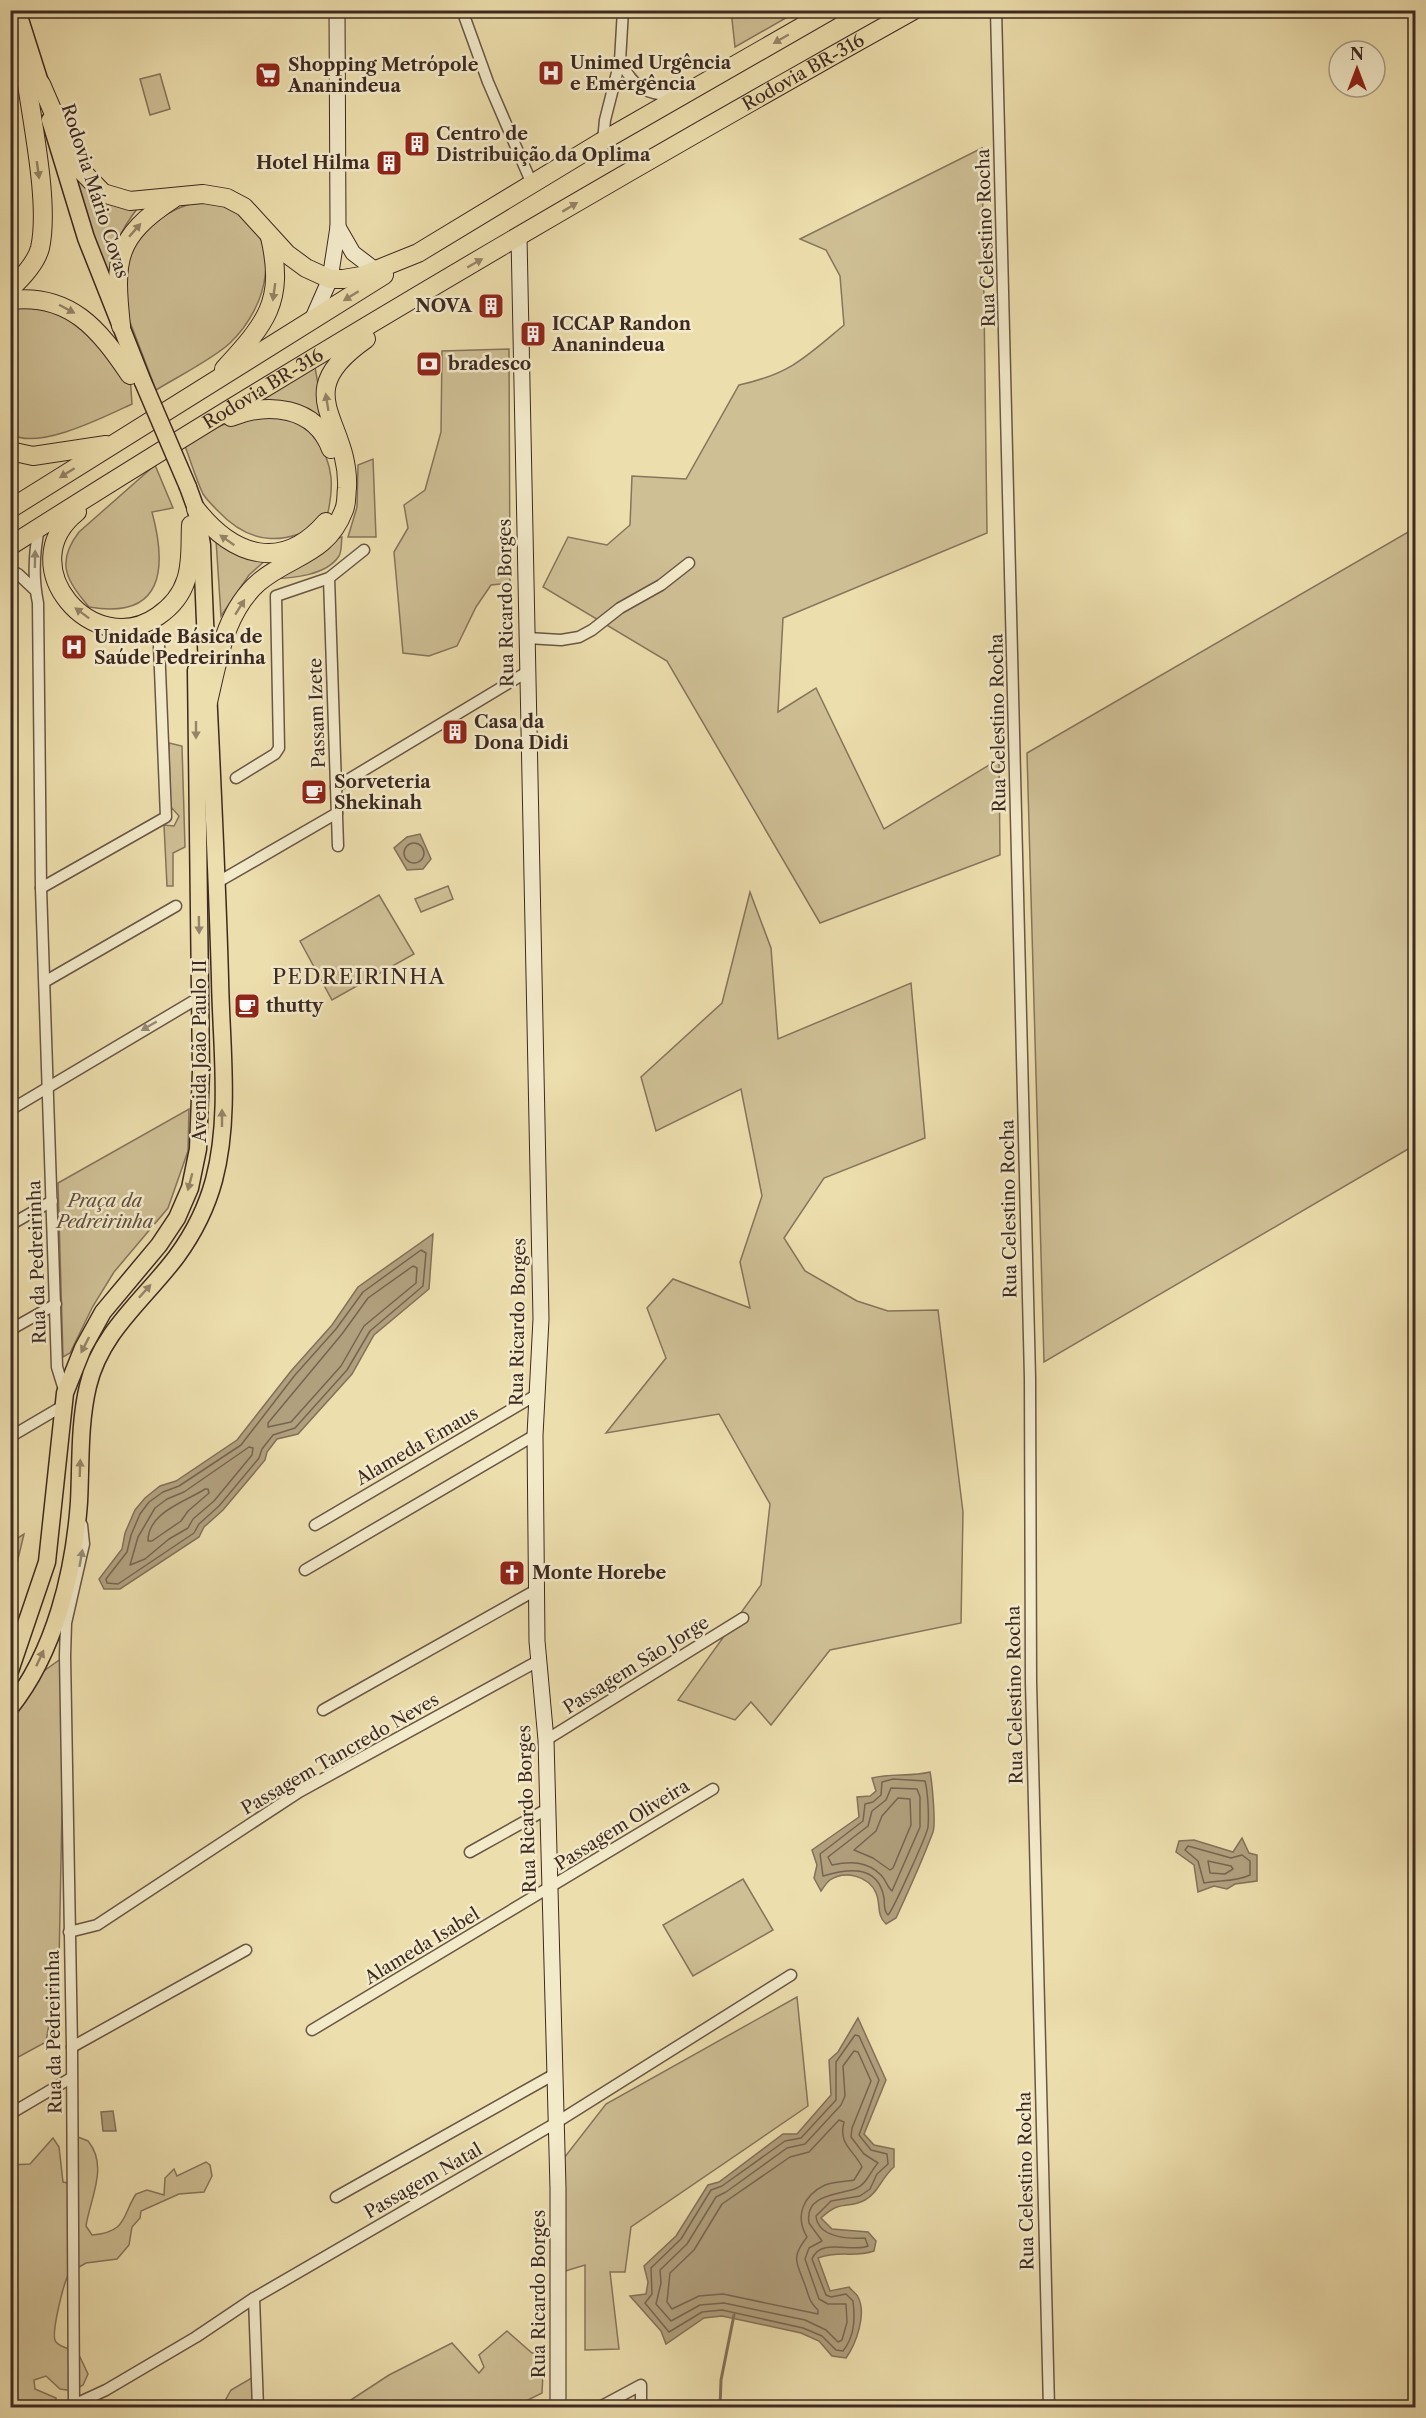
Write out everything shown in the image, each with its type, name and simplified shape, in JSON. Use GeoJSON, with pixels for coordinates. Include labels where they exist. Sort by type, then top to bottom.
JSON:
{"type":"FeatureCollection","features":[{"type":"Feature","properties":{"kind":"highway"},"geometry":{"type":"LineString","coordinates":[[41,84],[71,156],[90,183],[112,198],[129,201],[173,199],[203,194],[227,198],[244,207],[296,261],[330,279],[352,278],[418,253],[603,141],[831,10]]}},
{"type":"Feature","properties":{"kind":"highway","name":"Rodovia BR-316"},"geometry":{"type":"LineString","coordinates":[[10,546],[190,433],[438,284],[693,134],[914,10]]}},
{"type":"Feature","properties":{"kind":"highway"},"geometry":{"type":"LineString","coordinates":[[10,289],[33,263],[39,250],[43,223],[25,70]]}},
{"type":"Feature","properties":{"kind":"highway"},"geometry":{"type":"LineString","coordinates":[[121,326],[117,274],[121,254],[128,237],[141,223],[173,199]]}},
{"type":"Feature","properties":{"kind":"highway"},"geometry":{"type":"LineString","coordinates":[[208,386],[258,329],[270,308],[276,275],[269,234]]}},
{"type":"Feature","properties":{"kind":"highway","name":"Rodovia BR-316"},"geometry":{"type":"LineString","coordinates":[[10,509],[418,253]]}},
{"type":"Feature","properties":{"kind":"highway"},"geometry":{"type":"LineString","coordinates":[[208,702],[225,634],[249,593],[275,570],[314,551],[334,529],[344,510],[346,465],[325,400],[325,384],[331,370],[352,348],[432,297],[438,284]]}},
{"type":"Feature","properties":{"kind":"highway"},"geometry":{"type":"LineString","coordinates":[[10,300],[43,300],[77,314],[107,341],[136,381]]}},
{"type":"Feature","properties":{"kind":"highway"},"geometry":{"type":"LineString","coordinates":[[120,476],[68,519],[56,538],[51,562],[53,574],[64,597],[80,613],[112,628],[142,626],[166,610],[186,582],[193,517],[242,549],[268,554],[303,544],[326,521],[334,503],[335,460],[322,431],[308,419],[290,411],[272,408],[248,410],[190,433]]}},
{"type":"Feature","properties":{"kind":"highway"},"geometry":{"type":"LineString","coordinates":[[10,451],[42,455],[117,443]]}},
{"type":"Feature","properties":{"kind":"main road","name":"Rodovia Mário Covas"},"geometry":{"type":"LineString","coordinates":[[17,10],[41,84],[61,161],[86,238],[121,326],[136,381]]}},
{"type":"Feature","properties":{"kind":"main road","name":"Rodovia Mário Covas"},"geometry":{"type":"LineString","coordinates":[[10,30],[25,70],[79,241],[136,381]]}},
{"type":"Feature","properties":{"kind":"main road","name":"Avenida João Paulo II"},"geometry":{"type":"LineString","coordinates":[[10,1708],[26,1688],[64,1595],[79,1505],[82,1422],[88,1387],[95,1365],[125,1314],[177,1256],[202,1212],[220,1156],[222,1054],[218,882],[202,545],[184,489],[136,381]]}},
{"type":"Feature","properties":{"kind":"main road","name":"Avenida João Paulo II"},"geometry":{"type":"LineString","coordinates":[[10,1671],[47,1562],[54,1514],[63,1400],[83,1348],[103,1312],[159,1245],[177,1218],[190,1188],[198,1149],[200,997],[193,517]]}},
{"type":"Feature","properties":{"kind":"street"},"geometry":{"type":"LineString","coordinates":[[312,320],[330,279],[338,227],[337,10]]}},
{"type":"Feature","properties":{"kind":"street"},"geometry":{"type":"LineString","coordinates":[[462,10],[488,82],[532,184]]}},
{"type":"Feature","properties":{"kind":"street"},"geometry":{"type":"LineString","coordinates":[[603,141],[605,120],[620,61],[623,10]]}},
{"type":"Feature","properties":{"kind":"street","name":"Rua Celestino Rocha"},"geometry":{"type":"LineString","coordinates":[[996,10],[1030,1378],[1031,1682],[1048,2408]]}},
{"type":"Feature","properties":{"kind":"street"},"geometry":{"type":"LineString","coordinates":[[620,61],[626,73],[647,92],[656,95],[681,96]]}},
{"type":"Feature","properties":{"kind":"street"},"geometry":{"type":"LineString","coordinates":[[338,227],[352,253],[374,269]]}},
{"type":"Feature","properties":{"kind":"street","name":"Rua Ricardo Borges"},"geometry":{"type":"LineString","coordinates":[[519,237],[541,1320],[535,1436],[536,1590],[538,1661],[546,1740],[554,2124],[558,2188],[558,2408]]}},
{"type":"Feature","properties":{"kind":"street","name":"Rua da Pedreirinha"},"geometry":{"type":"LineString","coordinates":[[39,528],[35,550],[35,590],[38,603],[41,888],[58,1376],[63,1400]]}},
{"type":"Feature","properties":{"kind":"street"},"geometry":{"type":"LineString","coordinates":[[236,778],[275,754],[279,748],[275,599],[278,594],[329,578],[364,550]]}},
{"type":"Feature","properties":{"kind":"street"},"geometry":{"type":"LineString","coordinates":[[527,638],[561,640],[579,637],[620,608],[661,585],[689,563]]}},
{"type":"Feature","properties":{"kind":"street"},"geometry":{"type":"LineString","coordinates":[[10,570],[18,574],[35,590]]}},
{"type":"Feature","properties":{"kind":"street","name":"Passam Izete"},"geometry":{"type":"LineString","coordinates":[[329,578],[338,846]]}},
{"type":"Feature","properties":{"kind":"street"},"geometry":{"type":"LineString","coordinates":[[41,888],[166,817],[159,645]]}},
{"type":"Feature","properties":{"kind":"street"},"geometry":{"type":"LineString","coordinates":[[336,787],[527,672]]}},
{"type":"Feature","properties":{"kind":"street"},"geometry":{"type":"LineString","coordinates":[[218,882],[337,813]]}},
{"type":"Feature","properties":{"kind":"street"},"geometry":{"type":"LineString","coordinates":[[46,981],[176,906]]}},
{"type":"Feature","properties":{"kind":"street"},"geometry":{"type":"LineString","coordinates":[[10,1110],[200,997]]}},
{"type":"Feature","properties":{"kind":"street"},"geometry":{"type":"LineString","coordinates":[[10,1225],[52,1201]]}},
{"type":"Feature","properties":{"kind":"street"},"geometry":{"type":"LineString","coordinates":[[10,1330],[56,1304]]}},
{"type":"Feature","properties":{"kind":"street","name":"Alameda Emaus"},"geometry":{"type":"LineString","coordinates":[[315,1525],[536,1395]]}},
{"type":"Feature","properties":{"kind":"street"},"geometry":{"type":"LineString","coordinates":[[10,1437],[63,1400]]}},
{"type":"Feature","properties":{"kind":"street"},"geometry":{"type":"LineString","coordinates":[[305,1570],[535,1436]]}},
{"type":"Feature","properties":{"kind":"street","name":"Rua da Pedreirinha"},"geometry":{"type":"LineString","coordinates":[[72,2406],[72,2047],[65,1656],[66,1623],[84,1544],[79,1505]]}},
{"type":"Feature","properties":{"kind":"street"},"geometry":{"type":"LineString","coordinates":[[323,1710],[536,1590]]}},
{"type":"Feature","properties":{"kind":"street","name":"Passagem São Jorge"},"geometry":{"type":"LineString","coordinates":[[546,1740],[743,1618]]}},
{"type":"Feature","properties":{"kind":"street","name":"Passagem Tancredo Neves"},"geometry":{"type":"LineString","coordinates":[[69,1932],[97,1925],[299,1792],[538,1661]]}},
{"type":"Feature","properties":{"kind":"street","name":"Passagem Oliveira"},"geometry":{"type":"LineString","coordinates":[[549,1890],[713,1789]]}},
{"type":"Feature","properties":{"kind":"street"},"geometry":{"type":"LineString","coordinates":[[470,1852],[547,1809]]}},
{"type":"Feature","properties":{"kind":"street","name":"Alameda Isabel"},"geometry":{"type":"LineString","coordinates":[[312,2030],[549,1890]]}},
{"type":"Feature","properties":{"kind":"street"},"geometry":{"type":"LineString","coordinates":[[72,2047],[246,1950]]}},
{"type":"Feature","properties":{"kind":"street","name":"Passagem Natal"},"geometry":{"type":"LineString","coordinates":[[72,2406],[106,2390],[196,2337],[254,2298],[554,2124],[791,1975]]}},
{"type":"Feature","properties":{"kind":"street"},"geometry":{"type":"LineString","coordinates":[[336,2197],[553,2075]]}},
{"type":"Feature","properties":{"kind":"street"},"geometry":{"type":"LineString","coordinates":[[10,2114],[71,2078]]}},
{"type":"Feature","properties":{"kind":"street"},"geometry":{"type":"LineString","coordinates":[[254,2298],[258,2408]]}},
{"type":"Feature","properties":{"kind":"street"},"geometry":{"type":"LineString","coordinates":[[598,2408],[641,2385],[641,2408]]}},
{"type":"Feature","properties":{"kind":"green space"},"geometry":{"type":"Polygon","coordinates":[[[731,10],[798,10],[798,11],[735,47],[731,10]]]}},
{"type":"Feature","properties":{"kind":"green space"},"geometry":{"type":"Polygon","coordinates":[[[160,74],[170,109],[150,115],[140,79],[160,74]]]}},
{"type":"Feature","properties":{"kind":"green space"},"geometry":{"type":"Polygon","coordinates":[[[982,148],[987,533],[783,618],[778,712],[816,688],[884,829],[999,759],[1000,855],[820,923],[667,661],[543,587],[568,537],[607,545],[630,525],[632,476],[686,479],[739,385],[785,370],[808,355],[844,325],[840,276],[826,250],[800,239],[982,148]]]}},
{"type":"Feature","properties":{"kind":"green space"},"geometry":{"type":"Polygon","coordinates":[[[67,160],[140,205],[118,240],[110,281],[67,160]]]}},
{"type":"Feature","properties":{"kind":"green space"},"geometry":{"type":"Polygon","coordinates":[[[197,202],[230,206],[250,222],[260,238],[265,255],[265,274],[261,293],[254,311],[230,343],[156,390],[125,309],[125,253],[165,215],[197,202]]]}},
{"type":"Feature","properties":{"kind":"green space"},"geometry":{"type":"Polygon","coordinates":[[[10,306],[56,309],[83,326],[130,375],[132,404],[72,430],[54,435],[23,438],[11,434],[10,306]]]}},
{"type":"Feature","properties":{"kind":"green space"},"geometry":{"type":"Polygon","coordinates":[[[509,349],[510,583],[491,585],[476,607],[457,646],[429,656],[403,653],[394,552],[408,528],[404,505],[425,490],[441,432],[442,351],[509,349]]]}},
{"type":"Feature","properties":{"kind":"green space"},"geometry":{"type":"Polygon","coordinates":[[[315,367],[326,431],[258,401],[315,367]]]}},
{"type":"Feature","properties":{"kind":"green space"},"geometry":{"type":"Polygon","coordinates":[[[275,414],[294,417],[315,437],[326,457],[331,478],[326,521],[312,529],[284,538],[257,536],[231,523],[203,494],[185,446],[202,433],[248,415],[275,414]]]}},
{"type":"Feature","properties":{"kind":"green space"},"geometry":{"type":"Polygon","coordinates":[[[373,459],[376,537],[348,537],[357,507],[358,465],[373,459]]]}},
{"type":"Feature","properties":{"kind":"green space"},"geometry":{"type":"Polygon","coordinates":[[[155,465],[173,508],[152,512],[159,552],[154,585],[146,597],[133,606],[114,609],[89,607],[70,580],[66,562],[67,553],[79,532],[155,465]]]}},
{"type":"Feature","properties":{"kind":"green space"},"geometry":{"type":"Polygon","coordinates":[[[1415,528],[1415,1145],[1044,1362],[1027,753],[1415,528]]]}},
{"type":"Feature","properties":{"kind":"green space"},"geometry":{"type":"Polygon","coordinates":[[[342,537],[339,556],[326,568],[308,575],[271,579],[335,539],[342,537]]]}},
{"type":"Feature","properties":{"kind":"green space"},"geometry":{"type":"Polygon","coordinates":[[[216,540],[268,558],[249,575],[221,616],[216,540]]]}},
{"type":"Feature","properties":{"kind":"green space"},"geometry":{"type":"Polygon","coordinates":[[[169,743],[182,746],[185,847],[173,853],[173,886],[167,886],[164,825],[174,826],[179,816],[170,806],[169,743]]]}},
{"type":"Feature","properties":{"kind":"green space"},"geometry":{"type":"Polygon","coordinates":[[[448,886],[453,899],[421,912],[415,899],[448,886]]]}},
{"type":"Feature","properties":{"kind":"green space"},"geometry":{"type":"Polygon","coordinates":[[[750,892],[771,948],[778,1039],[911,983],[925,1138],[824,1178],[784,1238],[805,1271],[857,1301],[888,1311],[938,1310],[963,1512],[961,1623],[830,1650],[771,1725],[751,1702],[735,1720],[678,1700],[761,1585],[770,1504],[719,1414],[606,1433],[666,1358],[647,1308],[673,1279],[750,1308],[740,1262],[762,1196],[741,1089],[656,1131],[641,1077],[722,1003],[750,892]]]}},
{"type":"Feature","properties":{"kind":"green space"},"geometry":{"type":"Polygon","coordinates":[[[379,895],[414,954],[332,1000],[300,941],[379,895]]]}},
{"type":"Feature","properties":{"kind":"green space","name":"Praça da Pedreirinha"},"geometry":{"type":"Polygon","coordinates":[[[189,1109],[188,1151],[168,1208],[114,1272],[93,1306],[70,1353],[63,1357],[58,1183],[189,1109]]]}},
{"type":"Feature","properties":{"kind":"green space"},"geometry":{"type":"Polygon","coordinates":[[[24,1534],[11,1588],[11,1542],[24,1534]]]}},
{"type":"Feature","properties":{"kind":"green space"},"geometry":{"type":"Polygon","coordinates":[[[65,1656],[59,1963],[46,2042],[11,2061],[10,1695],[65,1656]]]}},
{"type":"Feature","properties":{"kind":"green space"},"geometry":{"type":"Polygon","coordinates":[[[743,1879],[773,1930],[693,1976],[663,1925],[743,1879]]]}},
{"type":"Feature","properties":{"kind":"green space"},"geometry":{"type":"Polygon","coordinates":[[[797,1997],[808,2106],[631,2227],[625,2272],[610,2272],[619,2349],[585,2350],[585,2265],[559,2273],[564,2158],[606,2104],[797,1997]]]}},
{"type":"Feature","properties":{"kind":"green space"},"geometry":{"type":"Polygon","coordinates":[[[78,2137],[88,2141],[97,2161],[98,2172],[86,2226],[92,2235],[104,2233],[118,2226],[136,2194],[147,2190],[164,2195],[165,2178],[174,2169],[177,2176],[206,2162],[210,2165],[212,2176],[204,2192],[179,2194],[141,2211],[140,2218],[132,2227],[129,2245],[117,2259],[86,2263],[70,2272],[58,2308],[55,2338],[58,2344],[78,2353],[88,2374],[83,2385],[73,2391],[60,2389],[46,2376],[34,2380],[35,2389],[56,2398],[56,2407],[40,2404],[11,2408],[11,2165],[30,2164],[53,2138],[59,2147],[63,2182],[68,2183],[73,2139],[78,2137]]]}},
{"type":"Feature","properties":{"kind":"green space"},"geometry":{"type":"Polygon","coordinates":[[[507,2331],[532,2353],[544,2352],[542,2393],[514,2407],[340,2407],[389,2375],[452,2343],[479,2373],[484,2367],[479,2355],[507,2331]]]}},
{"type":"Feature","properties":{"kind":"green space"},"geometry":{"type":"Polygon","coordinates":[[[255,2376],[254,2403],[243,2401],[239,2403],[242,2407],[221,2408],[231,2390],[255,2376]]]}},
{"type":"Feature","properties":{"kind":"water"},"geometry":{"type":"Polygon","coordinates":[[[420,834],[431,859],[423,869],[407,870],[394,848],[407,837],[420,834]]]}},
{"type":"Feature","properties":{"kind":"water"},"geometry":{"type":"Polygon","coordinates":[[[433,1234],[429,1289],[374,1335],[352,1374],[298,1434],[277,1439],[267,1452],[265,1460],[223,1510],[204,1527],[199,1537],[120,1589],[104,1589],[99,1579],[122,1549],[125,1533],[135,1510],[145,1498],[160,1486],[176,1481],[237,1440],[291,1371],[332,1325],[358,1287],[433,1234]]]}},
{"type":"Feature","properties":{"kind":"water"},"geometry":{"type":"Polygon","coordinates":[[[930,1772],[934,1812],[933,1832],[896,1918],[886,1924],[883,1921],[873,1887],[856,1876],[836,1877],[829,1881],[821,1891],[814,1878],[817,1865],[812,1850],[859,1817],[857,1797],[870,1796],[876,1791],[872,1778],[930,1772]]]}},
{"type":"Feature","properties":{"kind":"water"},"geometry":{"type":"Polygon","coordinates":[[[1242,1838],[1249,1853],[1257,1855],[1257,1881],[1235,1884],[1227,1889],[1214,1886],[1198,1892],[1194,1865],[1176,1852],[1179,1841],[1194,1840],[1233,1852],[1242,1838]]]}},
{"type":"Feature","properties":{"kind":"water"},"geometry":{"type":"Polygon","coordinates":[[[858,2018],[886,2080],[864,2134],[874,2145],[894,2149],[894,2167],[870,2197],[859,2203],[834,2208],[821,2218],[832,2229],[868,2232],[876,2241],[874,2251],[818,2258],[830,2291],[849,2287],[857,2296],[860,2304],[861,2320],[850,2352],[846,2358],[832,2356],[819,2341],[801,2333],[722,2316],[704,2318],[666,2344],[661,2331],[630,2296],[646,2294],[648,2282],[644,2266],[676,2236],[708,2185],[719,2182],[783,2134],[797,2134],[831,2095],[829,2060],[838,2052],[858,2018]]]}},
{"type":"Feature","properties":{"kind":"water"},"geometry":{"type":"Polygon","coordinates":[[[113,2111],[116,2131],[103,2131],[101,2112],[113,2111]]]}},
{"type":"Feature","properties":{"kind":"waterway"},"geometry":{"type":"LineString","coordinates":[[720,2408],[721,2380],[734,2315]]}},
{"type":"Feature","properties":{"kind":"place","name":"Unimed Urgência e Emergência"},"geometry":{"type":"Point","coordinates":[551,73]}},
{"type":"Feature","properties":{"kind":"place","name":"Shopping Metrópole Ananindeua"},"geometry":{"type":"Point","coordinates":[268,75]}},
{"type":"Feature","properties":{"kind":"place","name":"Centro de Distribuição da Oplima"},"geometry":{"type":"Point","coordinates":[417,144]}},
{"type":"Feature","properties":{"kind":"place","name":"Hotel Hilma"},"geometry":{"type":"Point","coordinates":[389,163]}},
{"type":"Feature","properties":{"kind":"place","name":"NOVA"},"geometry":{"type":"Point","coordinates":[491,306]}},
{"type":"Feature","properties":{"kind":"place","name":"ICCAP Randon Ananindeua"},"geometry":{"type":"Point","coordinates":[533,334]}},
{"type":"Feature","properties":{"kind":"place","name":"bradesco"},"geometry":{"type":"Point","coordinates":[429,364]}},
{"type":"Feature","properties":{"kind":"place","name":"Unidade Básica de Saúde Pedreirinha"},"geometry":{"type":"Point","coordinates":[74,647]}},
{"type":"Feature","properties":{"kind":"place","name":"Casa da Dona Didi"},"geometry":{"type":"Point","coordinates":[455,732]}},
{"type":"Feature","properties":{"kind":"place","name":"Sorveteria Shekinah"},"geometry":{"type":"Point","coordinates":[314,792]}},
{"type":"Feature","properties":{"kind":"place","name":"thutty"},"geometry":{"type":"Point","coordinates":[247,1006]}},
{"type":"Feature","properties":{"kind":"place","name":"Monte Horebe"},"geometry":{"type":"Point","coordinates":[512,1573]}},
{"type":"Feature","properties":{"kind":"district","name":"PEDREIRINHA"},"geometry":{"type":"Point","coordinates":[359,977]}}]}
